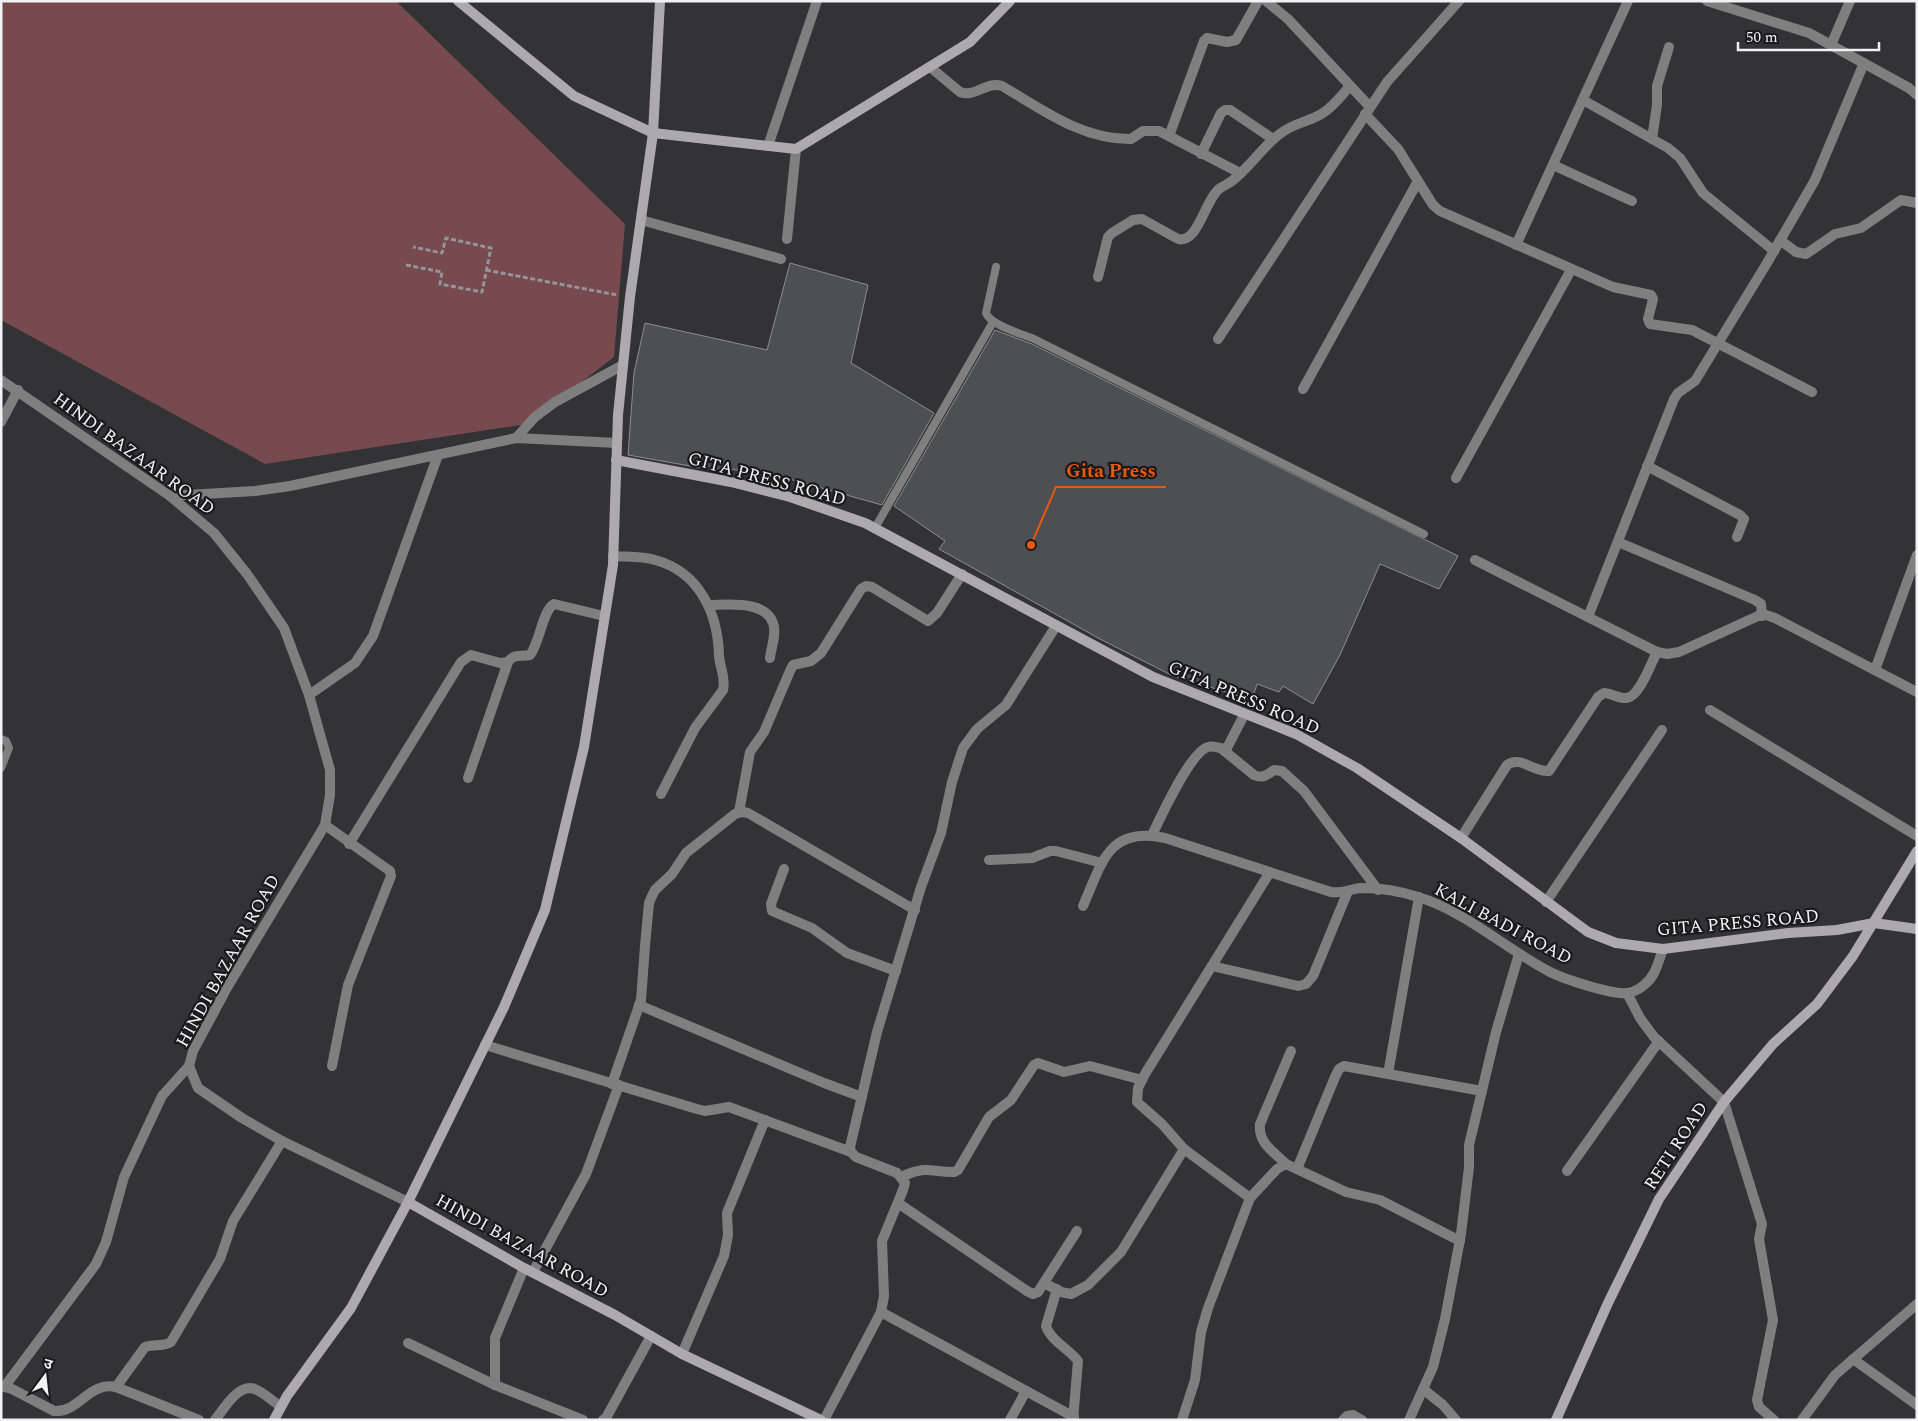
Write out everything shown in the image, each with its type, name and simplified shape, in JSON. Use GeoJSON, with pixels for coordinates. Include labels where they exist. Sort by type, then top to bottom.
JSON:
{"type":"FeatureCollection","features":[{"type":"Feature","properties":{"kind":"street"},"geometry":{"type":"LineString","coordinates":[[458,1],[574,96],[653,133],[796,150],[970,42],[1010,1]]}},
{"type":"Feature","properties":{"kind":"street"},"geometry":{"type":"LineString","coordinates":[[274,1420],[287,1396],[351,1308],[408,1202],[504,1008],[545,910],[584,747],[613,556],[616,460],[623,365],[630,297],[653,133],[660,1]]}},
{"type":"Feature","properties":{"kind":"street"},"geometry":{"type":"LineString","coordinates":[[768,146],[817,1]]}},
{"type":"Feature","properties":{"kind":"street"},"geometry":{"type":"LineString","coordinates":[[1169,136],[1204,41],[1207,38],[1227,42],[1236,40],[1258,1]]}},
{"type":"Feature","properties":{"kind":"street"},"geometry":{"type":"LineString","coordinates":[[1266,1],[1288,19],[1350,86],[1398,148],[1433,205],[1440,211],[1618,289],[1651,295],[1653,299],[1648,319],[1650,324],[1692,330],[1812,392]]}},
{"type":"Feature","properties":{"kind":"street"},"geometry":{"type":"LineString","coordinates":[[1218,340],[1387,82],[1459,1]]}},
{"type":"Feature","properties":{"kind":"street"},"geometry":{"type":"LineString","coordinates":[[1516,245],[1628,1]]}},
{"type":"Feature","properties":{"kind":"street"},"geometry":{"type":"LineString","coordinates":[[1707,1],[1809,33],[1909,88],[1917,95]]}},
{"type":"Feature","properties":{"kind":"street"},"geometry":{"type":"LineString","coordinates":[[1831,45],[1850,1]]}},
{"type":"Feature","properties":{"kind":"street"},"geometry":{"type":"LineString","coordinates":[[1652,139],[1657,105],[1657,86],[1669,47]]}},
{"type":"Feature","properties":{"kind":"street"},"geometry":{"type":"LineString","coordinates":[[1588,617],[1674,399],[1678,393],[1695,381],[1774,252],[1815,180],[1826,158],[1864,63]]}},
{"type":"Feature","properties":{"kind":"street"},"geometry":{"type":"LineString","coordinates":[[930,67],[960,92],[969,95],[990,85],[1002,86],[1079,130],[1088,133],[1131,140],[1143,131],[1159,131],[1240,173]]}},
{"type":"Feature","properties":{"kind":"street"},"geometry":{"type":"LineString","coordinates":[[1098,277],[1106,243],[1112,233],[1133,220],[1142,219],[1178,239],[1188,239],[1194,232],[1214,194],[1240,173],[1273,139],[1297,122],[1325,112],[1350,86]]}},
{"type":"Feature","properties":{"kind":"street"},"geometry":{"type":"LineString","coordinates":[[1583,100],[1652,139],[1680,158],[1703,192],[1774,252]]}},
{"type":"Feature","properties":{"kind":"street"},"geometry":{"type":"LineString","coordinates":[[1201,154],[1221,113],[1225,110],[1230,110],[1273,139]]}},
{"type":"Feature","properties":{"kind":"street"},"geometry":{"type":"LineString","coordinates":[[787,238],[796,150]]}},
{"type":"Feature","properties":{"kind":"street"},"geometry":{"type":"LineString","coordinates":[[1553,164],[1632,201]]}},
{"type":"Feature","properties":{"kind":"street"},"geometry":{"type":"LineString","coordinates":[[1303,389],[1418,181]]}},
{"type":"Feature","properties":{"kind":"street"},"geometry":{"type":"LineString","coordinates":[[1780,240],[1796,252],[1806,254],[1835,234],[1861,228],[1901,200],[1917,203]]}},
{"type":"Feature","properties":{"kind":"street"},"geometry":{"type":"LineString","coordinates":[[641,220],[781,258]]}},
{"type":"Feature","properties":{"kind":"street"},"geometry":{"type":"LineString","coordinates":[[1456,478],[1571,270]]}},
{"type":"Feature","properties":{"kind":"street"},"geometry":{"type":"LineString","coordinates":[[516,438],[535,417],[555,402],[623,365]]}},
{"type":"Feature","properties":{"kind":"street","name":"HINDI BAZAAR ROAD"},"geometry":{"type":"LineString","coordinates":[[1,380],[170,496],[214,533],[247,574],[284,628],[309,695],[330,770],[330,795],[325,825],[228,986],[193,1051],[189,1066],[198,1088],[242,1118],[282,1141],[408,1202],[682,1354],[822,1420]]}},
{"type":"Feature","properties":{"kind":"street"},"geometry":{"type":"LineString","coordinates":[[1,422],[18,390]]}},
{"type":"Feature","properties":{"kind":"street"},"geometry":{"type":"LineString","coordinates":[[170,496],[255,491],[290,486],[516,438],[617,443]]}},
{"type":"Feature","properties":{"kind":"street"},"geometry":{"type":"LineString","coordinates":[[309,695],[355,663],[373,636],[438,454]]}},
{"type":"Feature","properties":{"kind":"street","name":"GITA PRESS ROAD"},"geometry":{"type":"LineString","coordinates":[[616,460],[732,482],[832,510],[875,528],[1152,677],[1296,734],[1357,768],[1461,838],[1588,932],[1616,942],[1663,949],[1788,933],[1837,930],[1874,922]]}},
{"type":"Feature","properties":{"kind":"street"},"geometry":{"type":"LineString","coordinates":[[1647,466],[1740,515],[1744,519],[1737,537]]}},
{"type":"Feature","properties":{"kind":"street"},"geometry":{"type":"LineString","coordinates":[[1618,542],[1756,600],[1761,604],[1762,616]]}},
{"type":"Feature","properties":{"kind":"street"},"geometry":{"type":"LineString","coordinates":[[1875,670],[1917,555]]}},
{"type":"Feature","properties":{"kind":"street"},"geometry":{"type":"LineString","coordinates":[[613,556],[654,560],[686,576],[709,604],[719,638],[720,661],[725,683],[723,690],[698,723],[661,794]]}},
{"type":"Feature","properties":{"kind":"street"},"geometry":{"type":"LineString","coordinates":[[1475,560],[1657,652],[1668,654],[1679,652],[1762,616],[1775,618],[1917,692]]}},
{"type":"Feature","properties":{"kind":"street"},"geometry":{"type":"LineString","coordinates":[[495,1385],[495,1338],[528,1270],[583,1180],[616,1084],[643,987],[644,946],[649,903],[652,896],[672,874],[686,853],[739,812],[750,752],[764,732],[793,665],[811,661],[821,653],[861,589],[866,586],[872,587],[928,621],[937,612],[962,574]]}},
{"type":"Feature","properties":{"kind":"street"},"geometry":{"type":"LineString","coordinates":[[468,778],[508,662],[512,657],[530,655],[535,650],[550,606],[558,604],[604,616]]}},
{"type":"Feature","properties":{"kind":"street"},"geometry":{"type":"LineString","coordinates":[[709,604],[754,607],[770,616],[774,624],[770,658]]}},
{"type":"Feature","properties":{"kind":"street"},"geometry":{"type":"LineString","coordinates":[[851,1152],[850,1147],[877,1032],[921,887],[941,833],[963,748],[977,729],[1006,705],[1056,626]]}},
{"type":"Feature","properties":{"kind":"street"},"geometry":{"type":"LineString","coordinates":[[1461,838],[1507,766],[1513,762],[1520,762],[1543,772],[1549,771],[1598,697],[1604,693],[1630,698],[1637,693],[1657,652]]}},
{"type":"Feature","properties":{"kind":"street"},"geometry":{"type":"LineString","coordinates":[[349,844],[461,662],[471,655],[500,663],[508,662]]}},
{"type":"Feature","properties":{"kind":"street"},"geometry":{"type":"LineString","coordinates":[[1710,710],[1917,836]]}},
{"type":"Feature","properties":{"kind":"street"},"geometry":{"type":"LineString","coordinates":[[1222,749],[1227,748],[1229,745],[1244,715]]}},
{"type":"Feature","properties":{"kind":"street"},"geometry":{"type":"LineString","coordinates":[[1546,902],[1662,730]]}},
{"type":"Feature","properties":{"kind":"street"},"geometry":{"type":"LineString","coordinates":[[1083,906],[1105,857],[1117,843],[1133,836],[1152,835],[1190,764],[1205,748],[1214,746],[1222,749],[1259,777],[1264,777],[1274,770],[1282,771],[1304,791],[1378,890]]}},
{"type":"Feature","properties":{"kind":"street"},"geometry":{"type":"LineString","coordinates":[[739,812],[748,813],[915,910]]}},
{"type":"Feature","properties":{"kind":"street"},"geometry":{"type":"LineString","coordinates":[[325,825],[390,872],[391,876],[348,985],[332,1066]]}},
{"type":"Feature","properties":{"kind":"street","name":"KALI BADI ROAD"},"geometry":{"type":"LineString","coordinates":[[1152,835],[1332,892],[1340,893],[1361,888],[1392,891],[1419,897],[1462,918],[1552,973],[1602,990],[1627,993]]}},
{"type":"Feature","properties":{"kind":"street"},"geometry":{"type":"LineString","coordinates":[[988,860],[1032,858],[1050,851],[1056,851],[1102,863]]}},
{"type":"Feature","properties":{"kind":"street","name":"RETI ROAD"},"geometry":{"type":"LineString","coordinates":[[1556,1420],[1608,1303],[1660,1199],[1724,1102],[1772,1044],[1818,1004],[1853,956],[1917,851]]}},
{"type":"Feature","properties":{"kind":"street"},"geometry":{"type":"LineString","coordinates":[[784,869],[771,904],[772,911],[812,928],[846,953],[896,971]]}},
{"type":"Feature","properties":{"kind":"street"},"geometry":{"type":"LineString","coordinates":[[1250,1198],[1184,1149],[1162,1124],[1136,1102],[1138,1088],[1142,1080],[1270,872]]}},
{"type":"Feature","properties":{"kind":"street"},"geometry":{"type":"LineString","coordinates":[[1212,966],[1298,986],[1306,984],[1313,976],[1348,891]]}},
{"type":"Feature","properties":{"kind":"street"},"geometry":{"type":"LineString","coordinates":[[1388,1074],[1419,897]]}},
{"type":"Feature","properties":{"kind":"street"},"geometry":{"type":"LineString","coordinates":[[1874,922],[1917,929]]}},
{"type":"Feature","properties":{"kind":"street"},"geometry":{"type":"LineString","coordinates":[[1663,949],[1654,975],[1644,986],[1627,993],[1646,1028],[1724,1102],[1762,1224],[1759,1239],[1773,1320],[1757,1400],[1758,1407],[1774,1420]]}},
{"type":"Feature","properties":{"kind":"street"},"geometry":{"type":"LineString","coordinates":[[1409,1420],[1433,1367],[1460,1241],[1470,1145],[1496,1032],[1519,954]]}},
{"type":"Feature","properties":{"kind":"street"},"geometry":{"type":"LineString","coordinates":[[639,1005],[824,1083],[862,1097]]}},
{"type":"Feature","properties":{"kind":"street"},"geometry":{"type":"LineString","coordinates":[[1567,1170],[1659,1041]]}},
{"type":"Feature","properties":{"kind":"street"},"geometry":{"type":"LineString","coordinates":[[485,1044],[697,1109],[705,1111],[729,1107],[851,1152],[856,1157],[897,1173],[901,1177],[904,1183],[882,1241],[884,1296],[881,1312],[822,1420]]}},
{"type":"Feature","properties":{"kind":"street"},"geometry":{"type":"LineString","coordinates":[[1290,1051],[1260,1124],[1259,1134],[1262,1140],[1286,1164],[1346,1192],[1380,1200],[1460,1241]]}},
{"type":"Feature","properties":{"kind":"street"},"geometry":{"type":"LineString","coordinates":[[901,1177],[918,1170],[954,1172],[958,1170],[989,1117],[1011,1100],[1034,1065],[1038,1063],[1064,1072],[1090,1066],[1142,1080]]}},
{"type":"Feature","properties":{"kind":"street"},"geometry":{"type":"LineString","coordinates":[[189,1066],[162,1096],[124,1177],[106,1242],[96,1264],[3,1386],[54,1411],[61,1411],[70,1408],[98,1388],[107,1385],[199,1420]]}},
{"type":"Feature","properties":{"kind":"street"},"geometry":{"type":"LineString","coordinates":[[1297,1169],[1339,1069],[1344,1066],[1482,1091]]}},
{"type":"Feature","properties":{"kind":"street"},"geometry":{"type":"LineString","coordinates":[[682,1354],[724,1256],[728,1235],[727,1213],[765,1120]]}},
{"type":"Feature","properties":{"kind":"street"},"geometry":{"type":"LineString","coordinates":[[116,1387],[145,1347],[166,1345],[171,1342],[220,1259],[233,1221],[282,1141]]}},
{"type":"Feature","properties":{"kind":"street"},"geometry":{"type":"LineString","coordinates":[[1044,1283],[1071,1294],[1078,1292],[1088,1285],[1121,1252],[1184,1149]]}},
{"type":"Feature","properties":{"kind":"street"},"geometry":{"type":"LineString","coordinates":[[1182,1420],[1195,1380],[1201,1332],[1208,1308],[1250,1198],[1277,1169],[1286,1164]]}},
{"type":"Feature","properties":{"kind":"street"},"geometry":{"type":"LineString","coordinates":[[898,1203],[1027,1292],[1033,1294],[1038,1292],[1077,1232]]}},
{"type":"Feature","properties":{"kind":"street"},"geometry":{"type":"LineString","coordinates":[[881,1312],[1074,1418],[1078,1361],[1074,1355],[1048,1332],[1046,1326],[1056,1289]]}},
{"type":"Feature","properties":{"kind":"street"},"geometry":{"type":"LineString","coordinates":[[1802,1420],[1835,1375],[1917,1304]]}},
{"type":"Feature","properties":{"kind":"street"},"geometry":{"type":"LineString","coordinates":[[604,1420],[651,1336]]}},
{"type":"Feature","properties":{"kind":"street"},"geometry":{"type":"LineString","coordinates":[[408,1344],[495,1385],[583,1420]]}},
{"type":"Feature","properties":{"kind":"street"},"geometry":{"type":"LineString","coordinates":[[1853,1360],[1917,1404]]}},
{"type":"Feature","properties":{"kind":"street"},"geometry":{"type":"LineString","coordinates":[[214,1420],[239,1392],[245,1388],[257,1390],[281,1407]]}},
{"type":"Feature","properties":{"kind":"street"},"geometry":{"type":"LineString","coordinates":[[1423,1389],[1443,1405],[1456,1420]]}},
{"type":"Feature","properties":{"kind":"street"},"geometry":{"type":"LineString","coordinates":[[1010,1420],[1026,1391]]}},
{"type":"Feature","properties":{"kind":"street"},"geometry":{"type":"LineString","coordinates":[[1343,1420],[1347,1416],[1353,1415],[1362,1420]]}},
{"type":"Feature","properties":{"kind":"lane"},"geometry":{"type":"LineString","coordinates":[[996,267],[986,313],[987,318],[1036,340],[1424,534]]}},
{"type":"Feature","properties":{"kind":"lane"},"geometry":{"type":"LineString","coordinates":[[875,528],[994,322]]}},
{"type":"Feature","properties":{"kind":"lane"},"geometry":{"type":"LineString","coordinates":[[1,739],[6,741],[9,748],[1,768]]}},
{"type":"Feature","properties":{"kind":"path"},"geometry":{"type":"LineString","coordinates":[[406,265],[442,272],[440,284],[482,292],[491,248],[446,238],[442,253],[413,247]]}},
{"type":"Feature","properties":{"kind":"path"},"geometry":{"type":"LineString","coordinates":[[486,270],[630,297]]}},
{"type":"Feature","properties":{"kind":"shaded area"},"geometry":{"type":"Polygon","coordinates":[[[1,1],[396,1],[625,224],[614,357],[527,424],[265,464],[1,320],[1,1]]]}},
{"type":"Feature","properties":{"kind":"building"},"geometry":{"type":"Polygon","coordinates":[[[790,263],[868,285],[851,363],[934,413],[882,505],[793,480],[725,468],[724,472],[628,455],[634,373],[645,323],[767,350],[790,263]]]}},
{"type":"Feature","properties":{"kind":"building"},"geometry":{"type":"Polygon","coordinates":[[[995,330],[1032,344],[1458,556],[1439,589],[1380,564],[1340,655],[1313,704],[1283,686],[1279,692],[1257,684],[1252,700],[1171,675],[1100,639],[939,549],[945,541],[894,506],[995,330]]]}},
{"type":"Feature","properties":{"kind":"place","name":"Gita Press"},"geometry":{"type":"Point","coordinates":[1031,545]}}]}
